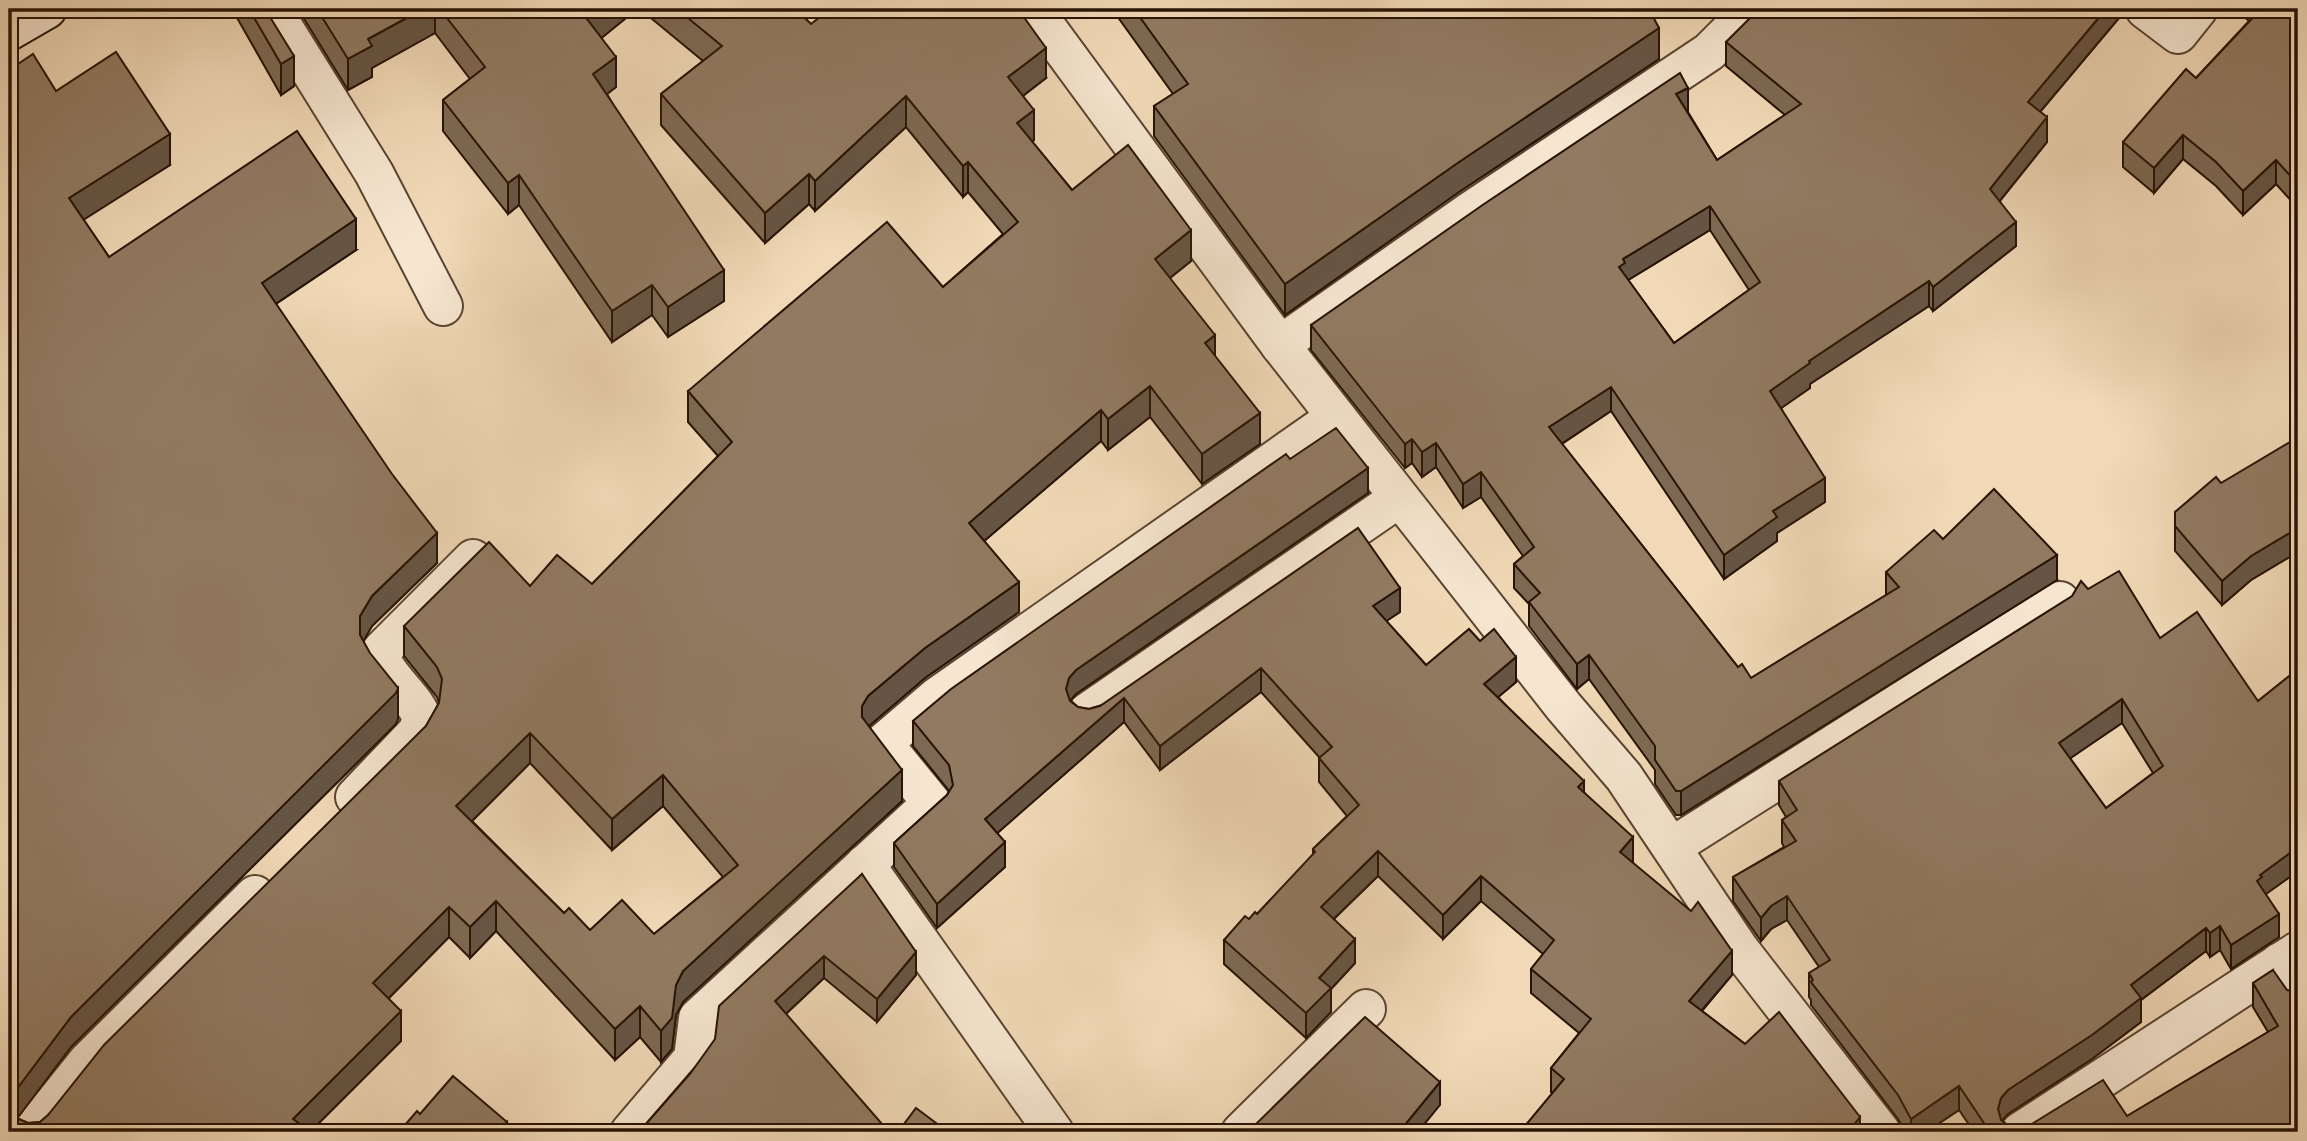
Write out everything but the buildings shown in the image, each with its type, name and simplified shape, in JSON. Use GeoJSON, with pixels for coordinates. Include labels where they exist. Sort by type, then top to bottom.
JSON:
{"type":"FeatureCollection","features":[{"type":"Feature","properties":{"kind":"street"},"geometry":{"type":"LineString","coordinates":[[9,31],[47,9]]}},
{"type":"Feature","properties":{"kind":"street"},"geometry":{"type":"LineString","coordinates":[[272,9],[374,173],[443,306]]}},
{"type":"Feature","properties":{"kind":"street"},"geometry":{"type":"LineString","coordinates":[[1033,9],[1280,345],[1564,707],[1625,777],[1740,950],[1881,1132]]}},
{"type":"Feature","properties":{"kind":"street"},"geometry":{"type":"LineString","coordinates":[[1280,345],[1472,210],[1709,52],[1752,9]]}},
{"type":"Feature","properties":{"kind":"street"},"geometry":{"type":"LineString","coordinates":[[2145,9],[2178,34],[2198,9]]}},
{"type":"Feature","properties":{"kind":"street"},"geometry":{"type":"LineString","coordinates":[[630,1132],[693,1058],[698,1018],[932,803],[883,743],[938,696],[1336,417]]}},
{"type":"Feature","properties":{"kind":"street"},"geometry":{"type":"LineString","coordinates":[[1088,712],[1399,498]]}},
{"type":"Feature","properties":{"kind":"street"},"geometry":{"type":"LineString","coordinates":[[333,819],[421,727],[420,711],[382,662],[382,650],[473,559]]}},
{"type":"Feature","properties":{"kind":"street"},"geometry":{"type":"LineString","coordinates":[[1673,846],[2060,601]]}},
{"type":"Feature","properties":{"kind":"street"},"geometry":{"type":"LineString","coordinates":[[865,864],[1054,1132]]}},
{"type":"Feature","properties":{"kind":"street"},"geometry":{"type":"LineString","coordinates":[[31,1132],[88,1061],[284,867]]}},
{"type":"Feature","properties":{"kind":"street"},"geometry":{"type":"LineString","coordinates":[[2020,1132],[2292,969]]}},
{"type":"Feature","properties":{"kind":"street"},"geometry":{"type":"LineString","coordinates":[[1241,1132],[1366,1009]]}}]}
